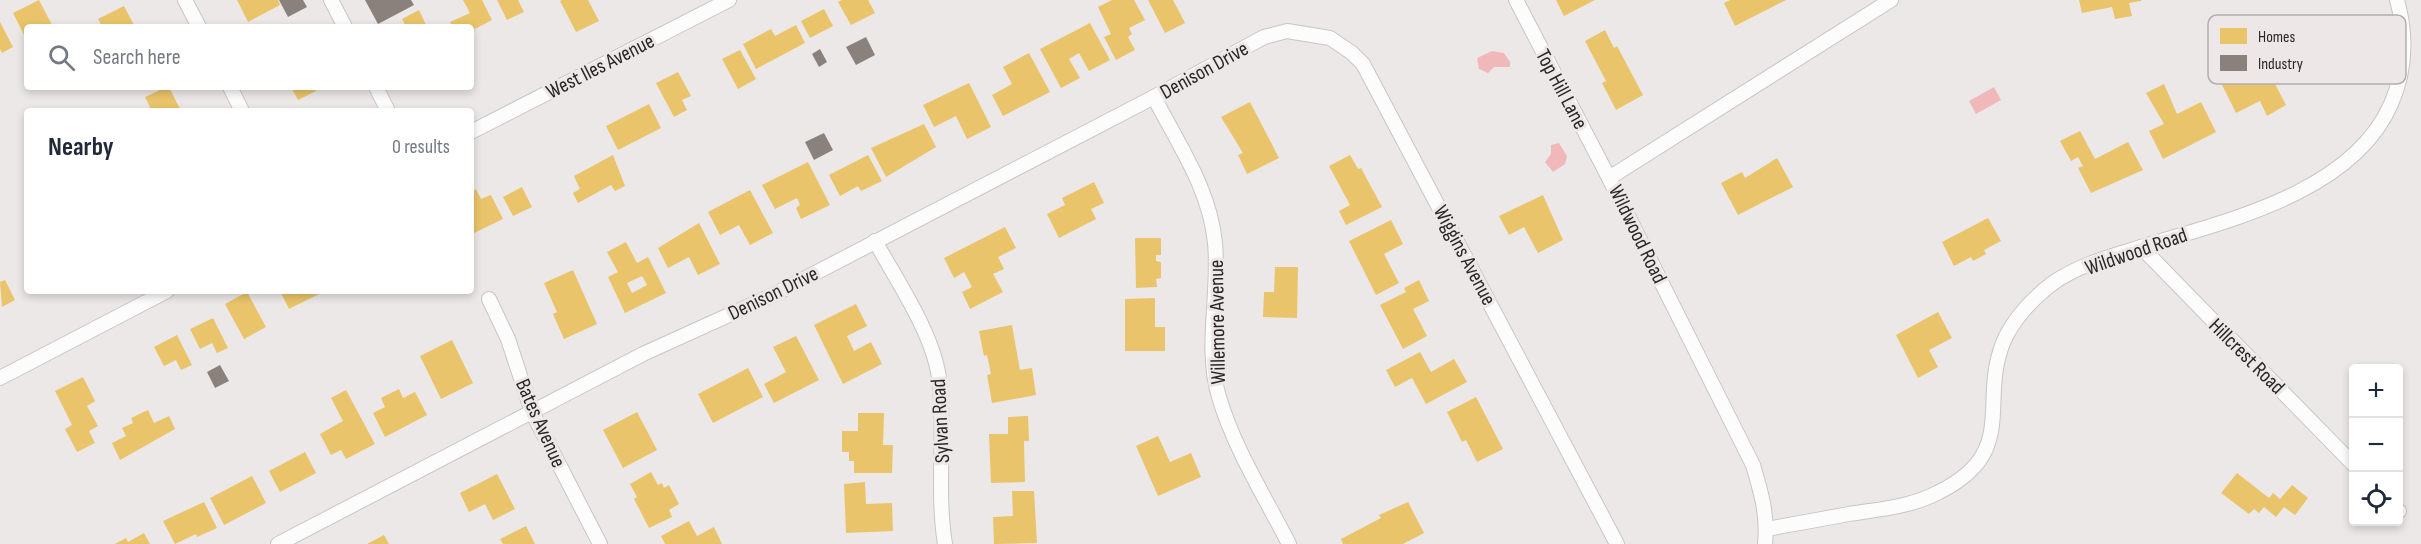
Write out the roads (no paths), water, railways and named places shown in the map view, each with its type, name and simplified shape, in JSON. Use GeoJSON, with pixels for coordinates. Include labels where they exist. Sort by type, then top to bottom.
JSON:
{"type":"FeatureCollection","features":[{"type":"Feature","properties":{"kind":"street"},"geometry":{"type":"LineString","coordinates":[[185,0],[197,24]]}},
{"type":"Feature","properties":{"kind":"street"},"geometry":{"type":"LineString","coordinates":[[331,0],[343,24]]}},
{"type":"Feature","properties":{"kind":"street","name":"West Iles Avenue"},"geometry":{"type":"LineString","coordinates":[[474,130],[729,0]]}},
{"type":"Feature","properties":{"kind":"street","name":"Top Hill Lane"},"geometry":{"type":"LineString","coordinates":[[1516,0],[1609,178]]}},
{"type":"Feature","properties":{"kind":"street","name":"Wildwood Road"},"geometry":{"type":"LineString","coordinates":[[1765,544],[1767,529],[1764,499],[1753,465],[1609,178],[1891,0]]}},
{"type":"Feature","properties":{"kind":"street","name":"Wildwood Road"},"geometry":{"type":"LineString","coordinates":[[2397,0],[2400,15]]}},
{"type":"Feature","properties":{"kind":"street","name":"Wiggins Avenue"},"geometry":{"type":"LineString","coordinates":[[1264,37],[1287,31],[1330,38],[1352,53],[1363,64],[1617,544]]}},
{"type":"Feature","properties":{"kind":"street","name":"Denison Drive"},"geometry":{"type":"LineString","coordinates":[[278,544],[299,539],[643,354],[772,295],[1154,97],[1264,37]]}},
{"type":"Feature","properties":{"kind":"street","name":"Wildwood Road"},"geometry":{"type":"LineString","coordinates":[[1767,529],[1911,504],[1959,481],[1971,469],[1989,440],[1994,422],[1997,377],[2003,342],[2034,298],[2055,282],[2104,258],[2237,218],[2292,195],[2324,176],[2369,139],[2385,118],[2396,84]]}},
{"type":"Feature","properties":{"kind":"street"},"geometry":{"type":"LineString","coordinates":[[232,90],[240,108]]}},
{"type":"Feature","properties":{"kind":"street"},"geometry":{"type":"LineString","coordinates":[[377,90],[386,108]]}},
{"type":"Feature","properties":{"kind":"street","name":"Willemore Avenue"},"geometry":{"type":"LineString","coordinates":[[1154,97],[1194,172],[1212,218],[1217,278],[1214,361],[1218,395],[1229,426],[1289,544]]}},
{"type":"Feature","properties":{"kind":"street","name":"Sylvan Road"},"geometry":{"type":"LineString","coordinates":[[875,241],[918,320],[939,376],[944,437],[942,525],[945,544]]}},
{"type":"Feature","properties":{"kind":"street","name":"Hillcrest Road"},"geometry":{"type":"LineString","coordinates":[[2141,247],[2349,460]]}},
{"type":"Feature","properties":{"kind":"street"},"geometry":{"type":"LineString","coordinates":[[0,378],[161,294]]}},
{"type":"Feature","properties":{"kind":"street","name":"Bates Avenue"},"geometry":{"type":"LineString","coordinates":[[489,299],[508,339],[532,412],[600,544]]}}]}
